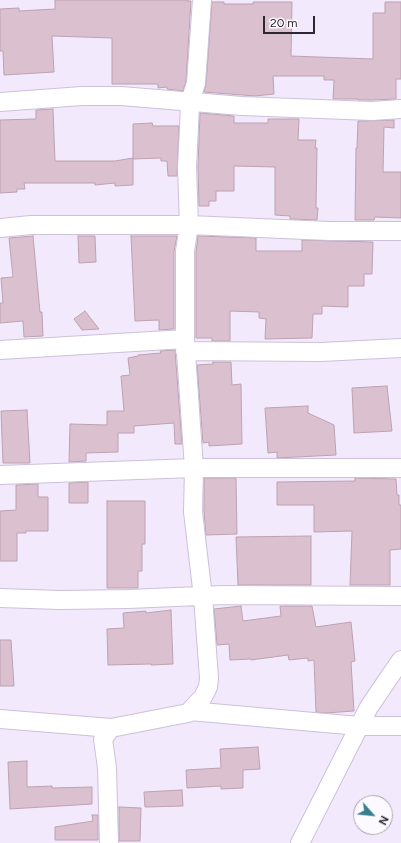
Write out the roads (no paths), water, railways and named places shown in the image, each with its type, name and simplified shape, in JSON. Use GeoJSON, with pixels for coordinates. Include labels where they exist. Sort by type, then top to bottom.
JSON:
{"type":"FeatureCollection","features":[{"type":"Feature","properties":{"kind":"street"},"geometry":{"type":"LineString","coordinates":[[0,719],[111,728],[188,713],[203,697],[208,687],[209,678],[203,597],[193,512],[194,468],[185,345],[185,251],[189,225],[187,167],[190,102],[196,83],[202,0]]}},
{"type":"Feature","properties":{"kind":"street"},"geometry":{"type":"LineString","coordinates":[[0,102],[82,96],[121,96],[242,106],[372,111],[401,110]]}},
{"type":"Feature","properties":{"kind":"street"},"geometry":{"type":"LineString","coordinates":[[0,228],[31,225],[189,225],[329,231],[401,231]]}},
{"type":"Feature","properties":{"kind":"street"},"geometry":{"type":"LineString","coordinates":[[0,350],[185,345],[320,352],[401,348]]}},
{"type":"Feature","properties":{"kind":"street"},"geometry":{"type":"LineString","coordinates":[[0,475],[194,468],[401,468]]}},
{"type":"Feature","properties":{"kind":"street"},"geometry":{"type":"LineString","coordinates":[[0,598],[60,600],[203,597],[223,595],[401,596]]}},
{"type":"Feature","properties":{"kind":"street"},"geometry":{"type":"LineString","coordinates":[[300,843],[369,707],[401,660]]}},
{"type":"Feature","properties":{"kind":"street"},"geometry":{"type":"LineString","coordinates":[[190,711],[360,726],[401,726]]}},
{"type":"Feature","properties":{"kind":"street"},"geometry":{"type":"LineString","coordinates":[[108,843],[107,768],[103,739],[111,728]]}}]}
